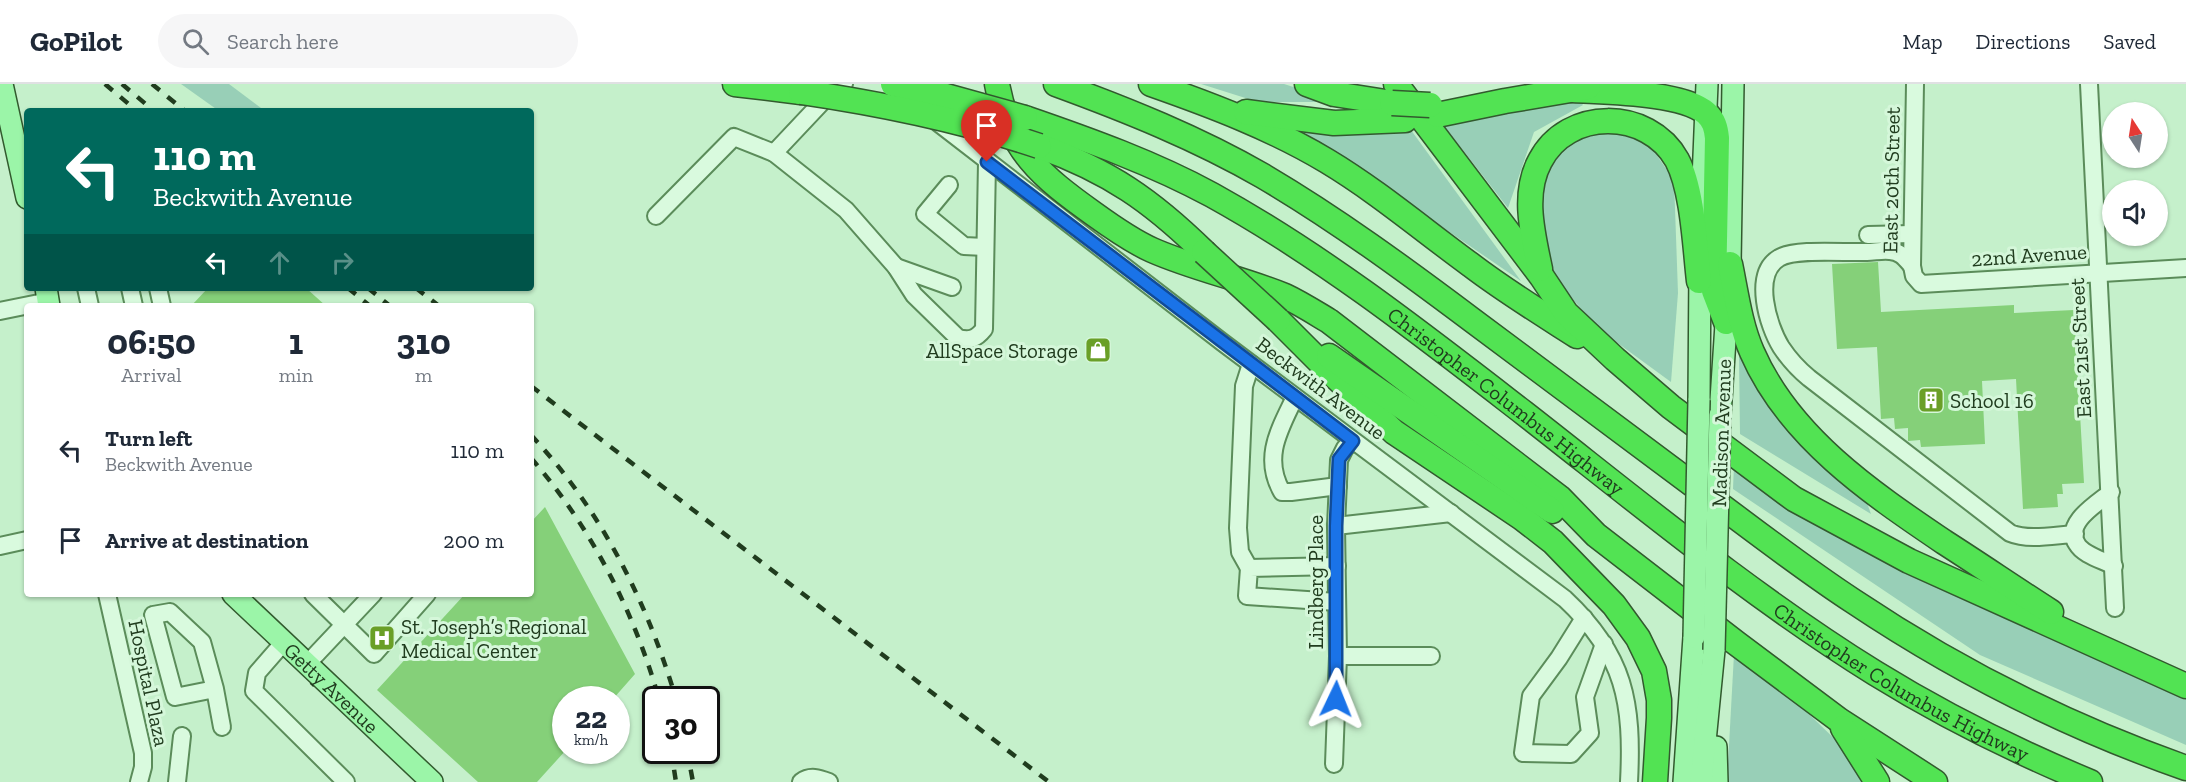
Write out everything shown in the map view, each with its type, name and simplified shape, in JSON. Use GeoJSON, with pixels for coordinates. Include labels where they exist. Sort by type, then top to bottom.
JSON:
{"type":"FeatureCollection","features":[{"type":"Feature","properties":{"kind":"highway"},"geometry":{"type":"LineString","coordinates":[[735,84],[801,92],[919,112],[961,122],[1076,160],[1120,182],[1163,213],[1394,432],[1522,518],[1553,542],[1614,605],[1638,638],[1654,672],[1659,700],[1655,782]]}},
{"type":"Feature","properties":{"kind":"highway"},"geometry":{"type":"LineString","coordinates":[[980,84],[989,119],[997,138],[1017,160],[1149,249],[1288,297],[1329,321],[1560,498],[1596,535],[1839,720],[1935,782]]}},
{"type":"Feature","properties":{"kind":"highway"},"geometry":{"type":"LineString","coordinates":[[997,84],[1004,113],[1020,147],[1048,180]]}},
{"type":"Feature","properties":{"kind":"highway","name":"Christopher Columbus Highway"},"geometry":{"type":"LineString","coordinates":[[1056,84],[1171,129],[1260,175],[1305,202],[1423,284],[1804,568],[1905,635],[2006,691],[2056,715],[2186,768]]}},
{"type":"Feature","properties":{"kind":"highway"},"geometry":{"type":"LineString","coordinates":[[1151,84],[1205,102],[1290,141],[1327,161],[1529,306],[1615,359]]}},
{"type":"Feature","properties":{"kind":"highway"},"geometry":{"type":"LineString","coordinates":[[1307,84],[1334,94],[1398,102],[1434,110],[1505,101],[1602,84]]}},
{"type":"Feature","properties":{"kind":"highway","name":"Christopher Columbus Highway"},"geometry":{"type":"LineString","coordinates":[[898,89],[946,96],[1025,118],[1109,147],[1158,168],[1209,194],[1278,234],[1398,316],[1666,524],[1873,672],[2012,748],[2090,782]]}},
{"type":"Feature","properties":{"kind":"highway"},"geometry":{"type":"LineString","coordinates":[[1573,90],[1634,93],[1668,99],[1705,112],[1715,124],[1717,138],[1714,291],[1726,322]]}},
{"type":"Feature","properties":{"kind":"highway"},"geometry":{"type":"LineString","coordinates":[[1205,102],[1280,117],[1334,123],[1398,102]]}},
{"type":"Feature","properties":{"kind":"highway"},"geometry":{"type":"LineString","coordinates":[[1398,102],[1542,277],[1566,313],[1671,407],[1794,499],[1909,561],[2186,686]]}},
{"type":"Feature","properties":{"kind":"highway"},"geometry":{"type":"LineString","coordinates":[[1542,277],[1534,240],[1530,200],[1540,160],[1549,147],[1573,129],[1599,121],[1612,120],[1641,128],[1668,147],[1676,158],[1685,183],[1690,208],[1699,281]]}},
{"type":"Feature","properties":{"kind":"highway"},"geometry":{"type":"LineString","coordinates":[[1730,264],[1741,317],[1767,383],[1788,412],[1827,454],[1888,504],[2110,652]]}},
{"type":"Feature","properties":{"kind":"highway"},"geometry":{"type":"LineString","coordinates":[[1278,320],[1552,511],[1596,535]]}},
{"type":"Feature","properties":{"kind":"highway"},"geometry":{"type":"LineString","coordinates":[[1839,720],[1877,782]]}},
{"type":"Feature","properties":{"kind":"main road"},"geometry":{"type":"LineString","coordinates":[[2,84],[24,184]]}},
{"type":"Feature","properties":{"kind":"main road","name":"Madison Avenue"},"geometry":{"type":"LineString","coordinates":[[1684,782],[1694,637],[1699,281],[1707,84]]}},
{"type":"Feature","properties":{"kind":"main road","name":"Madison Avenue"},"geometry":{"type":"LineString","coordinates":[[1701,782],[1714,650],[1720,415],[1730,264],[1733,84]]}},
{"type":"Feature","properties":{"kind":"main road","name":"Getty Avenue"},"geometry":{"type":"LineString","coordinates":[[236,597],[432,782]]}},
{"type":"Feature","properties":{"kind":"main road"},"geometry":{"type":"LineString","coordinates":[[1714,650],[1717,782]]}},
{"type":"Feature","properties":{"kind":"street"},"geometry":{"type":"LineString","coordinates":[[774,153],[799,129],[823,100],[844,84]]}},
{"type":"Feature","properties":{"kind":"street"},"geometry":{"type":"LineString","coordinates":[[898,89],[902,84]]}},
{"type":"Feature","properties":{"kind":"street","name":"East 20th Street"},"geometry":{"type":"LineString","coordinates":[[1913,271],[1915,84]]}},
{"type":"Feature","properties":{"kind":"street","name":"East 21st Street"},"geometry":{"type":"LineString","coordinates":[[2089,84],[2115,609]]}},
{"type":"Feature","properties":{"kind":"street","name":"Beckwith Avenue"},"geometry":{"type":"LineString","coordinates":[[898,89],[987,162],[1251,364],[1565,599],[1584,618],[1604,644],[1622,685],[1630,722],[1629,782]]}},
{"type":"Feature","properties":{"kind":"street"},"geometry":{"type":"LineString","coordinates":[[656,216],[734,137],[774,153],[846,210],[896,267],[914,295],[958,338],[966,340],[977,337],[984,329],[987,162]]}},
{"type":"Feature","properties":{"kind":"street"},"geometry":{"type":"LineString","coordinates":[[949,185],[925,214],[964,246],[985,247]]}},
{"type":"Feature","properties":{"kind":"street"},"geometry":{"type":"LineString","coordinates":[[1868,235],[1912,234]]}},
{"type":"Feature","properties":{"kind":"street"},"geometry":{"type":"LineString","coordinates":[[1913,271],[1903,255],[1889,250],[1788,254],[1778,258],[1769,267],[1764,294],[1772,328],[1780,345],[1793,364],[1809,378],[2010,533],[2029,537],[2074,534]]}},
{"type":"Feature","properties":{"kind":"street"},"geometry":{"type":"LineString","coordinates":[[896,267],[952,287]]}},
{"type":"Feature","properties":{"kind":"street","name":"22nd Avenue"},"geometry":{"type":"LineString","coordinates":[[1913,271],[1921,284],[2186,268]]}},
{"type":"Feature","properties":{"kind":"street"},"geometry":{"type":"LineString","coordinates":[[30,303],[48,298]]}},
{"type":"Feature","properties":{"kind":"street"},"geometry":{"type":"LineString","coordinates":[[0,311],[24,304]]}},
{"type":"Feature","properties":{"kind":"street"},"geometry":{"type":"LineString","coordinates":[[1251,364],[1244,386],[1238,528],[1240,552],[1249,568],[1247,596],[1337,602]]}},
{"type":"Feature","properties":{"kind":"street"},"geometry":{"type":"LineString","coordinates":[[1295,397],[1273,442],[1277,483],[1282,492],[1338,486]]}},
{"type":"Feature","properties":{"kind":"street","name":"Lindberg Place"},"geometry":{"type":"LineString","coordinates":[[1334,764],[1338,656],[1336,526],[1339,459],[1353,441]]}},
{"type":"Feature","properties":{"kind":"street"},"geometry":{"type":"LineString","coordinates":[[2111,492],[2083,515],[2074,534],[2076,544],[2084,551],[2114,566]]}},
{"type":"Feature","properties":{"kind":"street"},"geometry":{"type":"LineString","coordinates":[[1336,526],[1451,513]]}},
{"type":"Feature","properties":{"kind":"street"},"geometry":{"type":"LineString","coordinates":[[0,546],[24,541]]}},
{"type":"Feature","properties":{"kind":"street"},"geometry":{"type":"LineString","coordinates":[[1249,568],[1337,566]]}},
{"type":"Feature","properties":{"kind":"street","name":"Hospital Plaza"},"geometry":{"type":"LineString","coordinates":[[108,597],[143,753],[143,767],[139,782]]}},
{"type":"Feature","properties":{"kind":"street"},"geometry":{"type":"LineString","coordinates":[[316,597],[374,654],[424,597]]}},
{"type":"Feature","properties":{"kind":"street"},"geometry":{"type":"LineString","coordinates":[[308,664],[371,597]]}},
{"type":"Feature","properties":{"kind":"street"},"geometry":{"type":"LineString","coordinates":[[215,689],[175,697],[153,615],[170,612],[202,642],[215,689],[222,727]]}},
{"type":"Feature","properties":{"kind":"street"},"geometry":{"type":"LineString","coordinates":[[1584,618],[1559,658],[1531,696],[1523,753],[1571,754],[1590,733],[1585,697],[1604,644]]}},
{"type":"Feature","properties":{"kind":"street"},"geometry":{"type":"LineString","coordinates":[[284,642],[257,673],[254,691],[346,782]]}},
{"type":"Feature","properties":{"kind":"street"},"geometry":{"type":"LineString","coordinates":[[1338,656],[1431,656]]}},
{"type":"Feature","properties":{"kind":"street"},"geometry":{"type":"LineString","coordinates":[[177,782],[182,736]]}},
{"type":"Feature","properties":{"kind":"street"},"geometry":{"type":"LineString","coordinates":[[801,782],[806,778],[819,778],[829,782]]}},
{"type":"Feature","properties":{"kind":"green space"},"geometry":{"type":"Polygon","coordinates":[[[181,84],[229,84],[261,108],[215,108],[181,84]]]}},
{"type":"Feature","properties":{"kind":"green space"},"geometry":{"type":"Polygon","coordinates":[[[1201,84],[1284,84],[1340,102],[1258,102],[1201,84]]]}},
{"type":"Feature","properties":{"kind":"green space"},"geometry":{"type":"Polygon","coordinates":[[[1577,97],[1583,105],[1534,132],[1508,208],[1444,126],[1577,97]]]}},
{"type":"Feature","properties":{"kind":"green space"},"geometry":{"type":"Polygon","coordinates":[[[1293,125],[1408,126],[1521,281],[1293,125]]]}},
{"type":"Feature","properties":{"kind":"green space"},"geometry":{"type":"Polygon","coordinates":[[[1590,128],[1640,131],[1674,180],[1678,293],[1671,382],[1597,328],[1550,272],[1539,231],[1545,163],[1590,128]]]}},
{"type":"Feature","properties":{"kind":"green space"},"geometry":{"type":"Polygon","coordinates":[[[1739,356],[1770,408],[1867,503],[1871,514],[1740,434],[1739,356]]]}},
{"type":"Feature","properties":{"kind":"green space"},"geometry":{"type":"Polygon","coordinates":[[[1734,464],[2186,699],[2186,745],[1980,655],[1733,489],[1734,464]]]}},
{"type":"Feature","properties":{"kind":"green space"},"geometry":{"type":"Polygon","coordinates":[[[1734,654],[1780,686],[1845,749],[1861,782],[1727,782],[1734,654]]]}},
{"type":"Feature","properties":{"kind":"building","name":"School 16"},"geometry":{"type":"Polygon","coordinates":[[[1878,262],[1881,312],[2014,305],[2014,313],[2074,310],[2084,483],[2062,484],[2063,494],[2057,494],[2058,507],[2023,509],[2016,379],[1982,381],[1985,444],[1921,447],[1920,440],[1908,441],[1908,428],[1895,429],[1894,418],[1881,419],[1877,347],[1837,349],[1832,264],[1878,262]]]}},
{"type":"Feature","properties":{"kind":"building"},"geometry":{"type":"Polygon","coordinates":[[[205,291],[309,291],[323,303],[194,303],[205,291]]]}},
{"type":"Feature","properties":{"kind":"building"},"geometry":{"type":"Polygon","coordinates":[[[545,507],[635,674],[624,686],[552,686],[553,764],[537,782],[478,782],[377,690],[462,597],[534,597],[534,519],[545,507]]]}},
{"type":"Feature","properties":{"kind":"railway"},"geometry":{"type":"LineString","coordinates":[[105,84],[133,108]]}},
{"type":"Feature","properties":{"kind":"railway"},"geometry":{"type":"LineString","coordinates":[[122,84],[150,108]]}},
{"type":"Feature","properties":{"kind":"railway"},"geometry":{"type":"LineString","coordinates":[[152,84],[181,108]]}},
{"type":"Feature","properties":{"kind":"railway"},"geometry":{"type":"LineString","coordinates":[[352,291],[366,303]]}},
{"type":"Feature","properties":{"kind":"railway"},"geometry":{"type":"LineString","coordinates":[[372,291],[386,303]]}},
{"type":"Feature","properties":{"kind":"railway"},"geometry":{"type":"LineString","coordinates":[[420,291],[435,303]]}},
{"type":"Feature","properties":{"kind":"railway"},"geometry":{"type":"LineString","coordinates":[[534,388],[1049,782]]}},
{"type":"Feature","properties":{"kind":"railway"},"geometry":{"type":"LineString","coordinates":[[534,438],[579,494],[619,558],[651,627],[672,686]]}},
{"type":"Feature","properties":{"kind":"railway"},"geometry":{"type":"LineString","coordinates":[[534,462],[573,512],[608,571],[637,634],[655,686]]}},
{"type":"Feature","properties":{"kind":"railway"},"geometry":{"type":"LineString","coordinates":[[673,764],[676,782]]}},
{"type":"Feature","properties":{"kind":"railway"},"geometry":{"type":"LineString","coordinates":[[690,764],[693,782]]}},
{"type":"Feature","properties":{"kind":"place","name":"AllSpace Storage"},"geometry":{"type":"Point","coordinates":[1098,350]}},
{"type":"Feature","properties":{"kind":"place","name":"School 16"},"geometry":{"type":"Point","coordinates":[1931,400]}},
{"type":"Feature","properties":{"kind":"place","name":"St. Joseph’s Regional Medical Center"},"geometry":{"type":"Point","coordinates":[382,638]}},
{"type":"Feature","properties":{"kind":"route"},"geometry":{"type":"LineString","coordinates":[[987,162],[1353,441],[1339,459],[1336,526],[1338,656],[1336,699]]}}]}
